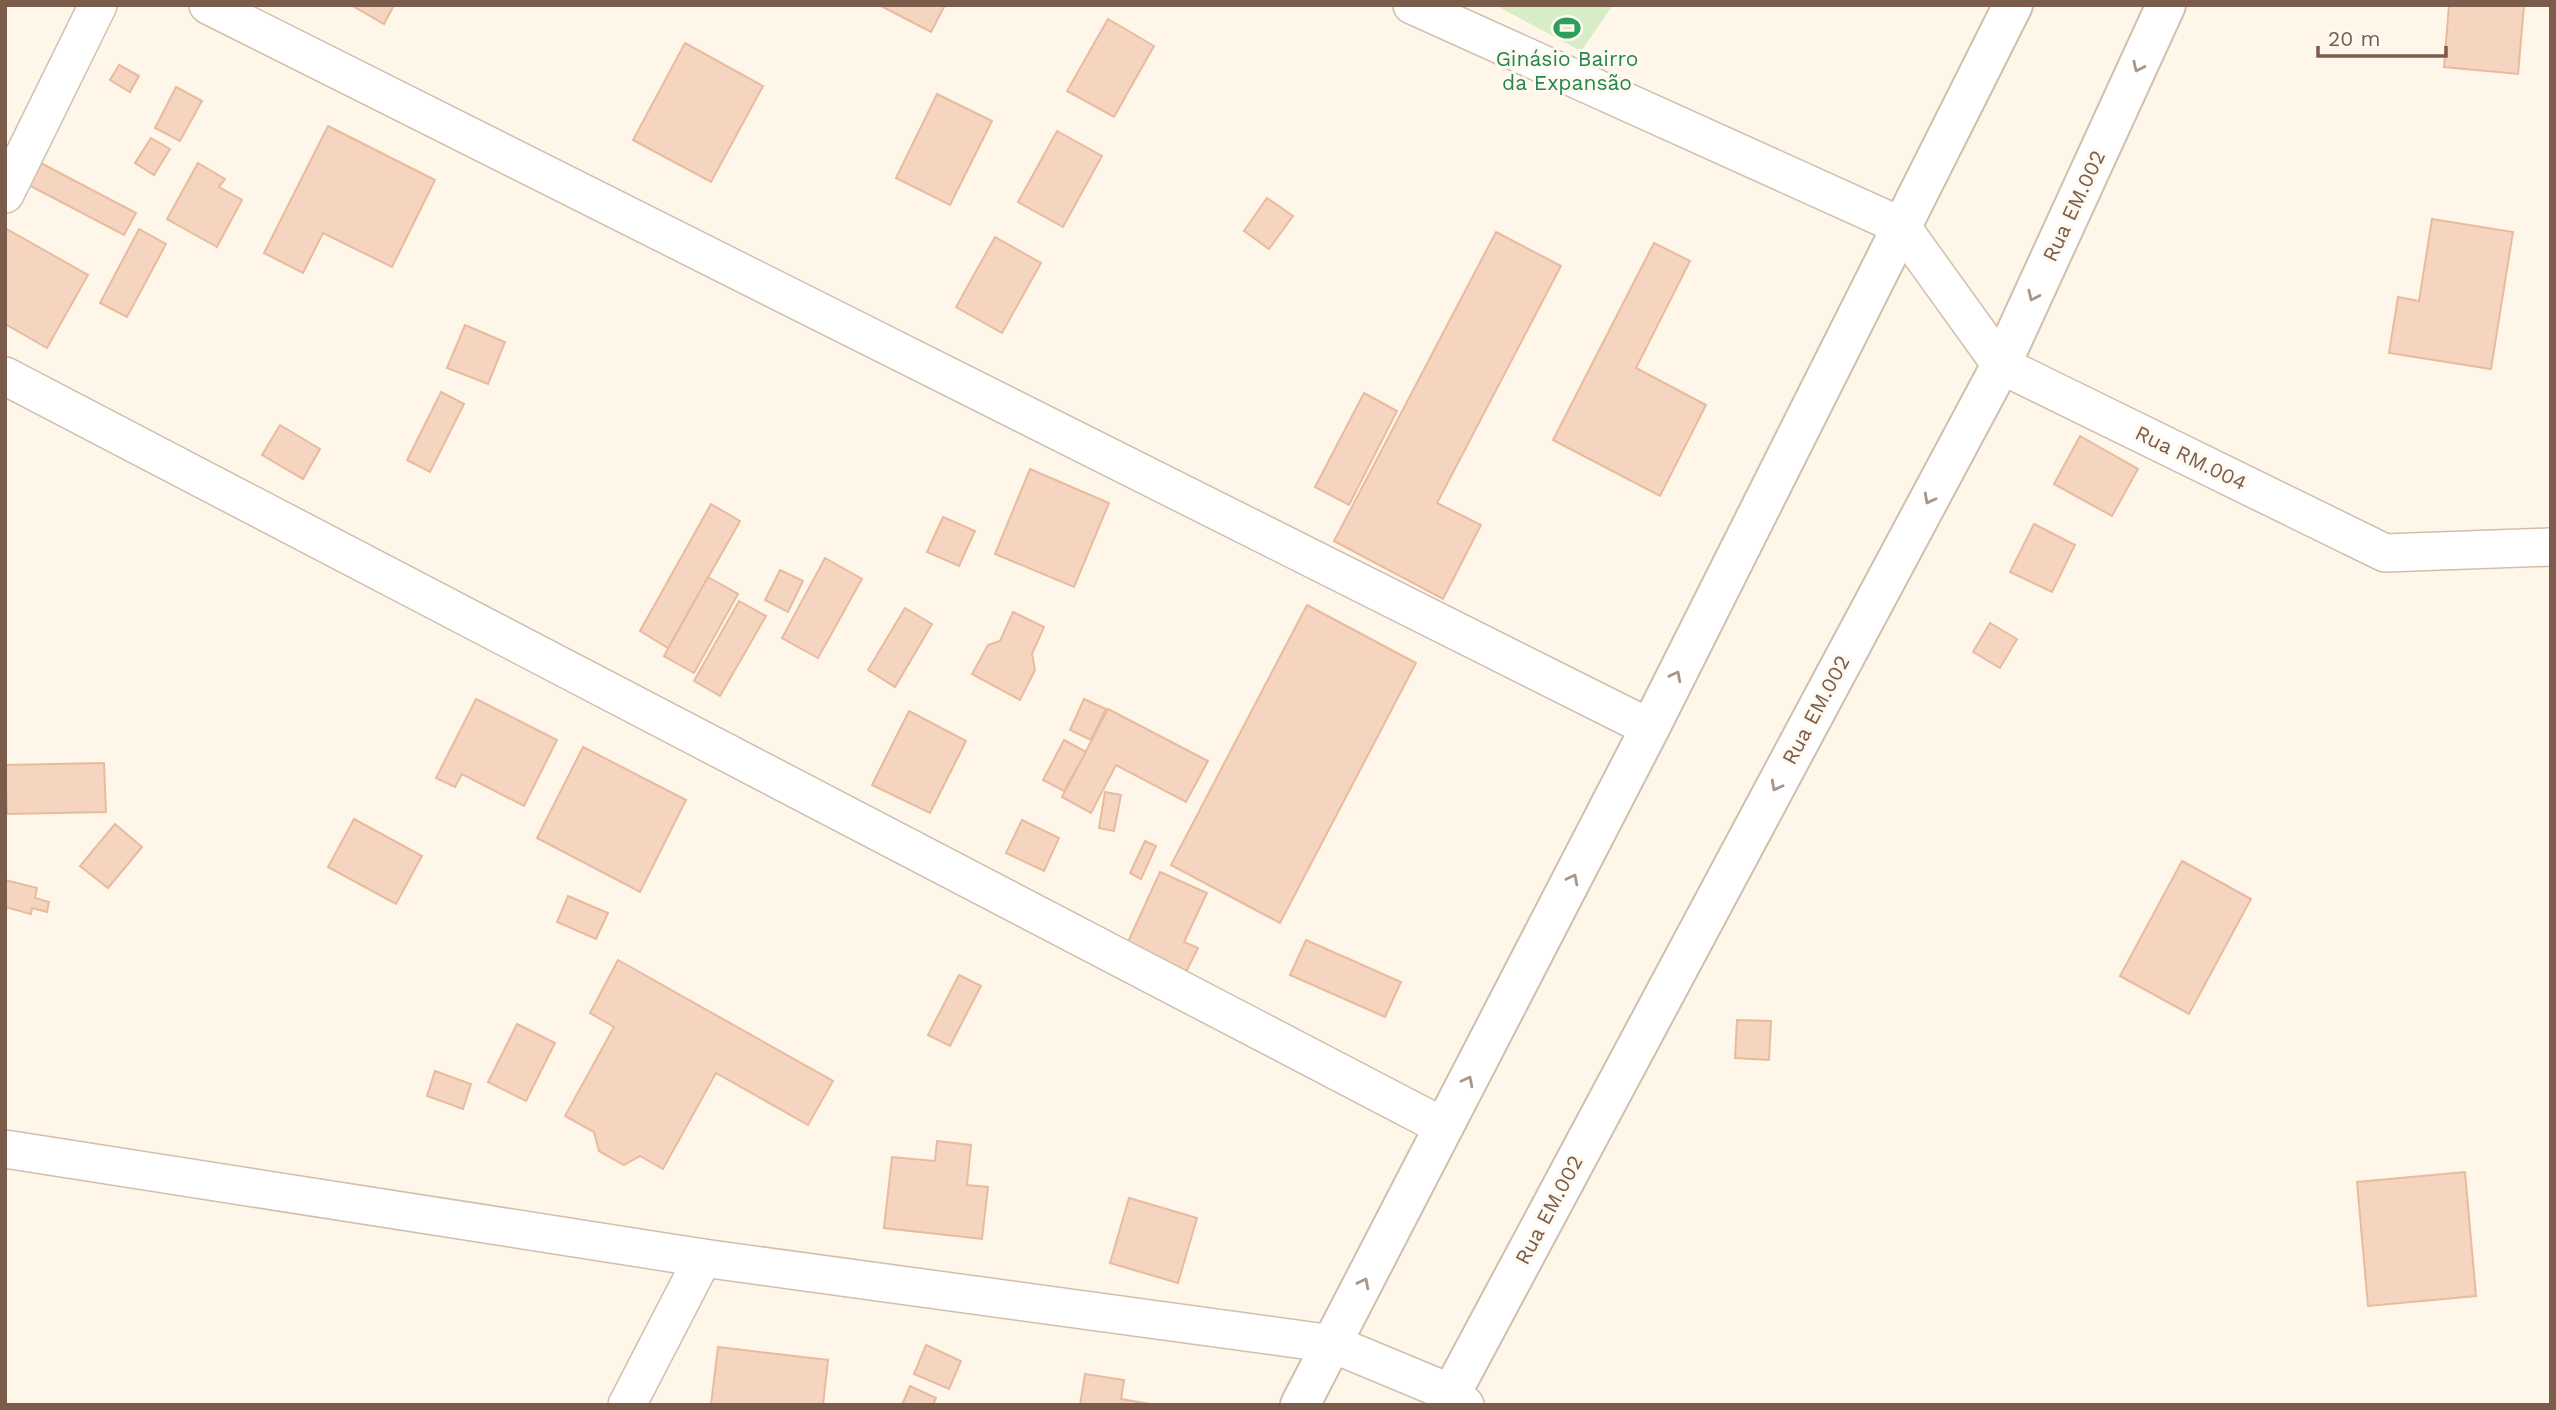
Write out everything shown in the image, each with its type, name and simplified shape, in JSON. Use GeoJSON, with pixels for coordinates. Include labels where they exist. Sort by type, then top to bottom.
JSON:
{"type":"FeatureCollection","features":[{"type":"Feature","properties":{"kind":"street"},"geometry":{"type":"LineString","coordinates":[[5,194],[98,5]]}},
{"type":"Feature","properties":{"kind":"street"},"geometry":{"type":"LineString","coordinates":[[208,5],[1650,729]]}},
{"type":"Feature","properties":{"kind":"street"},"geometry":{"type":"LineString","coordinates":[[1412,5],[1901,226]]}},
{"type":"Feature","properties":{"kind":"street"},"geometry":{"type":"LineString","coordinates":[[1300,1405],[1650,729],[2012,5]]}},
{"type":"Feature","properties":{"kind":"street","name":"Rua EM.002"},"geometry":{"type":"LineString","coordinates":[[1453,1401],[2001,365],[2166,5]]}},
{"type":"Feature","properties":{"kind":"street","name":"Rua RM.004"},"geometry":{"type":"LineString","coordinates":[[1901,226],[2001,365],[2385,553],[2551,547]]}},
{"type":"Feature","properties":{"kind":"street"},"geometry":{"type":"LineString","coordinates":[[5,376],[1444,1127]]}},
{"type":"Feature","properties":{"kind":"street"},"geometry":{"type":"LineString","coordinates":[[5,1149],[703,1258],[1333,1343],[1453,1401]]}},
{"type":"Feature","properties":{"kind":"street"},"geometry":{"type":"LineString","coordinates":[[627,1405],[703,1258]]}},
{"type":"Feature","properties":{"kind":"green space","name":"Ginásio Bairro da Expansão"},"geometry":{"type":"Polygon","coordinates":[[[1495,5],[1613,5],[1581,51],[1495,5]]]}},
{"type":"Feature","properties":{"kind":"building"},"geometry":{"type":"Polygon","coordinates":[[[351,5],[394,5],[384,24],[351,5]]]}},
{"type":"Feature","properties":{"kind":"building"},"geometry":{"type":"Polygon","coordinates":[[[879,5],[945,5],[931,32],[879,5]]]}},
{"type":"Feature","properties":{"kind":"building"},"geometry":{"type":"Polygon","coordinates":[[[2449,5],[2524,6],[2518,74],[2444,67],[2449,5]]]}},
{"type":"Feature","properties":{"kind":"building"},"geometry":{"type":"Polygon","coordinates":[[[1108,19],[1154,46],[1114,117],[1067,91],[1108,19]]]}},
{"type":"Feature","properties":{"kind":"building"},"geometry":{"type":"Polygon","coordinates":[[[685,43],[763,86],[711,182],[633,140],[685,43]]]}},
{"type":"Feature","properties":{"kind":"building"},"geometry":{"type":"Polygon","coordinates":[[[119,65],[139,76],[130,92],[110,80],[119,65]]]}},
{"type":"Feature","properties":{"kind":"building"},"geometry":{"type":"Polygon","coordinates":[[[176,87],[202,101],[180,141],[155,128],[176,87]]]}},
{"type":"Feature","properties":{"kind":"building"},"geometry":{"type":"Polygon","coordinates":[[[937,94],[992,121],[950,205],[896,178],[937,94]]]}},
{"type":"Feature","properties":{"kind":"building"},"geometry":{"type":"Polygon","coordinates":[[[328,126],[435,180],[392,267],[323,233],[303,273],[264,253],[328,126]]]}},
{"type":"Feature","properties":{"kind":"building"},"geometry":{"type":"Polygon","coordinates":[[[1057,131],[1102,156],[1063,227],[1018,202],[1057,131]]]}},
{"type":"Feature","properties":{"kind":"building"},"geometry":{"type":"Polygon","coordinates":[[[151,138],[170,149],[154,175],[135,163],[151,138]]]}},
{"type":"Feature","properties":{"kind":"building"},"geometry":{"type":"Polygon","coordinates":[[[35,160],[136,213],[124,235],[23,182],[35,160]]]}},
{"type":"Feature","properties":{"kind":"building"},"geometry":{"type":"Polygon","coordinates":[[[198,163],[225,179],[219,187],[242,200],[217,247],[167,219],[198,163]]]}},
{"type":"Feature","properties":{"kind":"building"},"geometry":{"type":"Polygon","coordinates":[[[1267,198],[1293,216],[1269,249],[1244,231],[1267,198]]]}},
{"type":"Feature","properties":{"kind":"building"},"geometry":{"type":"Polygon","coordinates":[[[2432,219],[2513,232],[2491,369],[2389,353],[2398,297],[2419,301],[2432,219]]]}},
{"type":"Feature","properties":{"kind":"building"},"geometry":{"type":"Polygon","coordinates":[[[5,228],[88,275],[47,348],[5,324],[5,228]]]}},
{"type":"Feature","properties":{"kind":"building"},"geometry":{"type":"Polygon","coordinates":[[[139,229],[166,244],[127,317],[100,303],[139,229]]]}},
{"type":"Feature","properties":{"kind":"building"},"geometry":{"type":"Polygon","coordinates":[[[1496,232],[1561,266],[1437,503],[1481,525],[1443,599],[1334,541],[1496,232]]]}},
{"type":"Feature","properties":{"kind":"building"},"geometry":{"type":"Polygon","coordinates":[[[995,237],[1041,263],[1002,333],[956,307],[995,237]]]}},
{"type":"Feature","properties":{"kind":"building"},"geometry":{"type":"Polygon","coordinates":[[[1654,243],[1690,261],[1636,368],[1706,405],[1660,496],[1553,440],[1654,243]]]}},
{"type":"Feature","properties":{"kind":"building"},"geometry":{"type":"Polygon","coordinates":[[[465,325],[505,342],[488,384],[447,368],[465,325]]]}},
{"type":"Feature","properties":{"kind":"building"},"geometry":{"type":"Polygon","coordinates":[[[441,392],[464,404],[430,472],[407,460],[441,392]]]}},
{"type":"Feature","properties":{"kind":"building"},"geometry":{"type":"Polygon","coordinates":[[[1364,393],[1397,411],[1349,505],[1315,487],[1364,393]]]}},
{"type":"Feature","properties":{"kind":"building"},"geometry":{"type":"Polygon","coordinates":[[[280,425],[320,449],[303,479],[262,455],[280,425]]]}},
{"type":"Feature","properties":{"kind":"building"},"geometry":{"type":"Polygon","coordinates":[[[2080,436],[2138,469],[2112,516],[2054,484],[2080,436]]]}},
{"type":"Feature","properties":{"kind":"building"},"geometry":{"type":"Polygon","coordinates":[[[1030,469],[1109,503],[1074,587],[995,554],[1030,469]]]}},
{"type":"Feature","properties":{"kind":"building"},"geometry":{"type":"Polygon","coordinates":[[[711,504],[740,521],[668,648],[640,631],[711,504]]]}},
{"type":"Feature","properties":{"kind":"building"},"geometry":{"type":"Polygon","coordinates":[[[943,517],[975,531],[959,566],[927,552],[943,517]]]}},
{"type":"Feature","properties":{"kind":"building"},"geometry":{"type":"Polygon","coordinates":[[[2034,524],[2075,545],[2052,592],[2010,572],[2034,524]]]}},
{"type":"Feature","properties":{"kind":"building"},"geometry":{"type":"Polygon","coordinates":[[[825,558],[862,579],[818,658],[782,638],[825,558]]]}},
{"type":"Feature","properties":{"kind":"building"},"geometry":{"type":"Polygon","coordinates":[[[780,570],[803,581],[788,612],[765,600],[780,570]]]}},
{"type":"Feature","properties":{"kind":"building"},"geometry":{"type":"Polygon","coordinates":[[[708,577],[738,594],[694,673],[664,656],[708,577]]]}},
{"type":"Feature","properties":{"kind":"building"},"geometry":{"type":"Polygon","coordinates":[[[739,601],[766,616],[720,696],[694,681],[739,601]]]}},
{"type":"Feature","properties":{"kind":"building"},"geometry":{"type":"Polygon","coordinates":[[[1307,605],[1416,663],[1280,923],[1171,865],[1307,605]]]}},
{"type":"Feature","properties":{"kind":"building"},"geometry":{"type":"Polygon","coordinates":[[[905,608],[932,624],[895,687],[868,670],[905,608]]]}},
{"type":"Feature","properties":{"kind":"building"},"geometry":{"type":"Polygon","coordinates":[[[1013,612],[1044,627],[1032,654],[1035,670],[1020,700],[972,674],[988,645],[1000,641],[1013,612]]]}},
{"type":"Feature","properties":{"kind":"building"},"geometry":{"type":"Polygon","coordinates":[[[1990,623],[2017,639],[2000,668],[1973,652],[1990,623]]]}},
{"type":"Feature","properties":{"kind":"building"},"geometry":{"type":"Polygon","coordinates":[[[476,699],[557,740],[524,806],[462,774],[455,787],[436,778],[476,699]]]}},
{"type":"Feature","properties":{"kind":"building"},"geometry":{"type":"Polygon","coordinates":[[[1084,699],[1106,709],[1091,740],[1070,730],[1084,699]]]}},
{"type":"Feature","properties":{"kind":"building"},"geometry":{"type":"Polygon","coordinates":[[[1108,709],[1208,761],[1186,802],[1116,765],[1091,813],[1062,797],[1108,709]]]}},
{"type":"Feature","properties":{"kind":"building"},"geometry":{"type":"Polygon","coordinates":[[[909,711],[966,741],[930,813],[872,785],[909,711]]]}},
{"type":"Feature","properties":{"kind":"building"},"geometry":{"type":"Polygon","coordinates":[[[1064,740],[1086,752],[1064,791],[1043,780],[1064,740]]]}},
{"type":"Feature","properties":{"kind":"building"},"geometry":{"type":"Polygon","coordinates":[[[583,747],[686,800],[640,892],[537,838],[583,747]]]}},
{"type":"Feature","properties":{"kind":"building"},"geometry":{"type":"Polygon","coordinates":[[[104,763],[106,812],[7,814],[5,765],[104,763]]]}},
{"type":"Feature","properties":{"kind":"building"},"geometry":{"type":"Polygon","coordinates":[[[1105,792],[1121,795],[1114,831],[1099,828],[1105,792]]]}},
{"type":"Feature","properties":{"kind":"building"},"geometry":{"type":"Polygon","coordinates":[[[354,819],[422,856],[396,904],[328,867],[354,819]]]}},
{"type":"Feature","properties":{"kind":"building"},"geometry":{"type":"Polygon","coordinates":[[[1022,820],[1059,838],[1044,871],[1006,853],[1022,820]]]}},
{"type":"Feature","properties":{"kind":"building"},"geometry":{"type":"Polygon","coordinates":[[[115,824],[142,847],[108,888],[80,866],[115,824]]]}},
{"type":"Feature","properties":{"kind":"building"},"geometry":{"type":"Polygon","coordinates":[[[1145,841],[1156,846],[1141,879],[1130,873],[1145,841]]]}},
{"type":"Feature","properties":{"kind":"building"},"geometry":{"type":"Polygon","coordinates":[[[2182,861],[2251,899],[2189,1014],[2120,976],[2182,861]]]}},
{"type":"Feature","properties":{"kind":"building"},"geometry":{"type":"Polygon","coordinates":[[[1160,872],[1207,893],[1184,942],[1198,948],[1185,974],[1126,946],[1160,872]]]}},
{"type":"Feature","properties":{"kind":"building"},"geometry":{"type":"Polygon","coordinates":[[[5,880],[37,888],[35,898],[49,902],[47,912],[32,908],[31,914],[5,907],[5,880]]]}},
{"type":"Feature","properties":{"kind":"building"},"geometry":{"type":"Polygon","coordinates":[[[568,896],[608,913],[596,939],[557,922],[568,896]]]}},
{"type":"Feature","properties":{"kind":"building"},"geometry":{"type":"Polygon","coordinates":[[[1306,940],[1401,982],[1385,1017],[1290,975],[1306,940]]]}},
{"type":"Feature","properties":{"kind":"building"},"geometry":{"type":"Polygon","coordinates":[[[618,960],[833,1081],[808,1125],[716,1073],[663,1169],[640,1156],[624,1165],[599,1151],[594,1132],[565,1116],[614,1027],[590,1013],[618,960]]]}},
{"type":"Feature","properties":{"kind":"building"},"geometry":{"type":"Polygon","coordinates":[[[959,975],[981,986],[950,1046],[928,1035],[959,975]]]}},
{"type":"Feature","properties":{"kind":"building"},"geometry":{"type":"Polygon","coordinates":[[[1737,1020],[1771,1021],[1769,1060],[1735,1058],[1737,1020]]]}},
{"type":"Feature","properties":{"kind":"building"},"geometry":{"type":"Polygon","coordinates":[[[517,1024],[555,1043],[526,1101],[488,1082],[517,1024]]]}},
{"type":"Feature","properties":{"kind":"building"},"geometry":{"type":"Polygon","coordinates":[[[435,1071],[471,1084],[463,1109],[427,1096],[435,1071]]]}},
{"type":"Feature","properties":{"kind":"building"},"geometry":{"type":"Polygon","coordinates":[[[937,1141],[971,1145],[967,1185],[988,1187],[982,1239],[884,1228],[892,1157],[935,1161],[937,1141]]]}},
{"type":"Feature","properties":{"kind":"building"},"geometry":{"type":"Polygon","coordinates":[[[2465,1172],[2476,1296],[2368,1306],[2357,1182],[2465,1172]]]}},
{"type":"Feature","properties":{"kind":"building"},"geometry":{"type":"Polygon","coordinates":[[[1129,1198],[1197,1218],[1178,1283],[1110,1263],[1129,1198]]]}},
{"type":"Feature","properties":{"kind":"building"},"geometry":{"type":"Polygon","coordinates":[[[926,1345],[961,1361],[949,1389],[914,1374],[926,1345]]]}},
{"type":"Feature","properties":{"kind":"building"},"geometry":{"type":"Polygon","coordinates":[[[718,1347],[828,1360],[823,1405],[711,1405],[718,1347]]]}},
{"type":"Feature","properties":{"kind":"building"},"geometry":{"type":"Polygon","coordinates":[[[1085,1374],[1124,1380],[1121,1399],[1156,1405],[1080,1405],[1085,1374]]]}},
{"type":"Feature","properties":{"kind":"building"},"geometry":{"type":"Polygon","coordinates":[[[910,1386],[936,1398],[933,1405],[902,1405],[910,1386]]]}},
{"type":"Feature","properties":{"kind":"place","name":"Ginásio Bairro da Expansão"},"geometry":{"type":"Point","coordinates":[1567,28]}}]}
